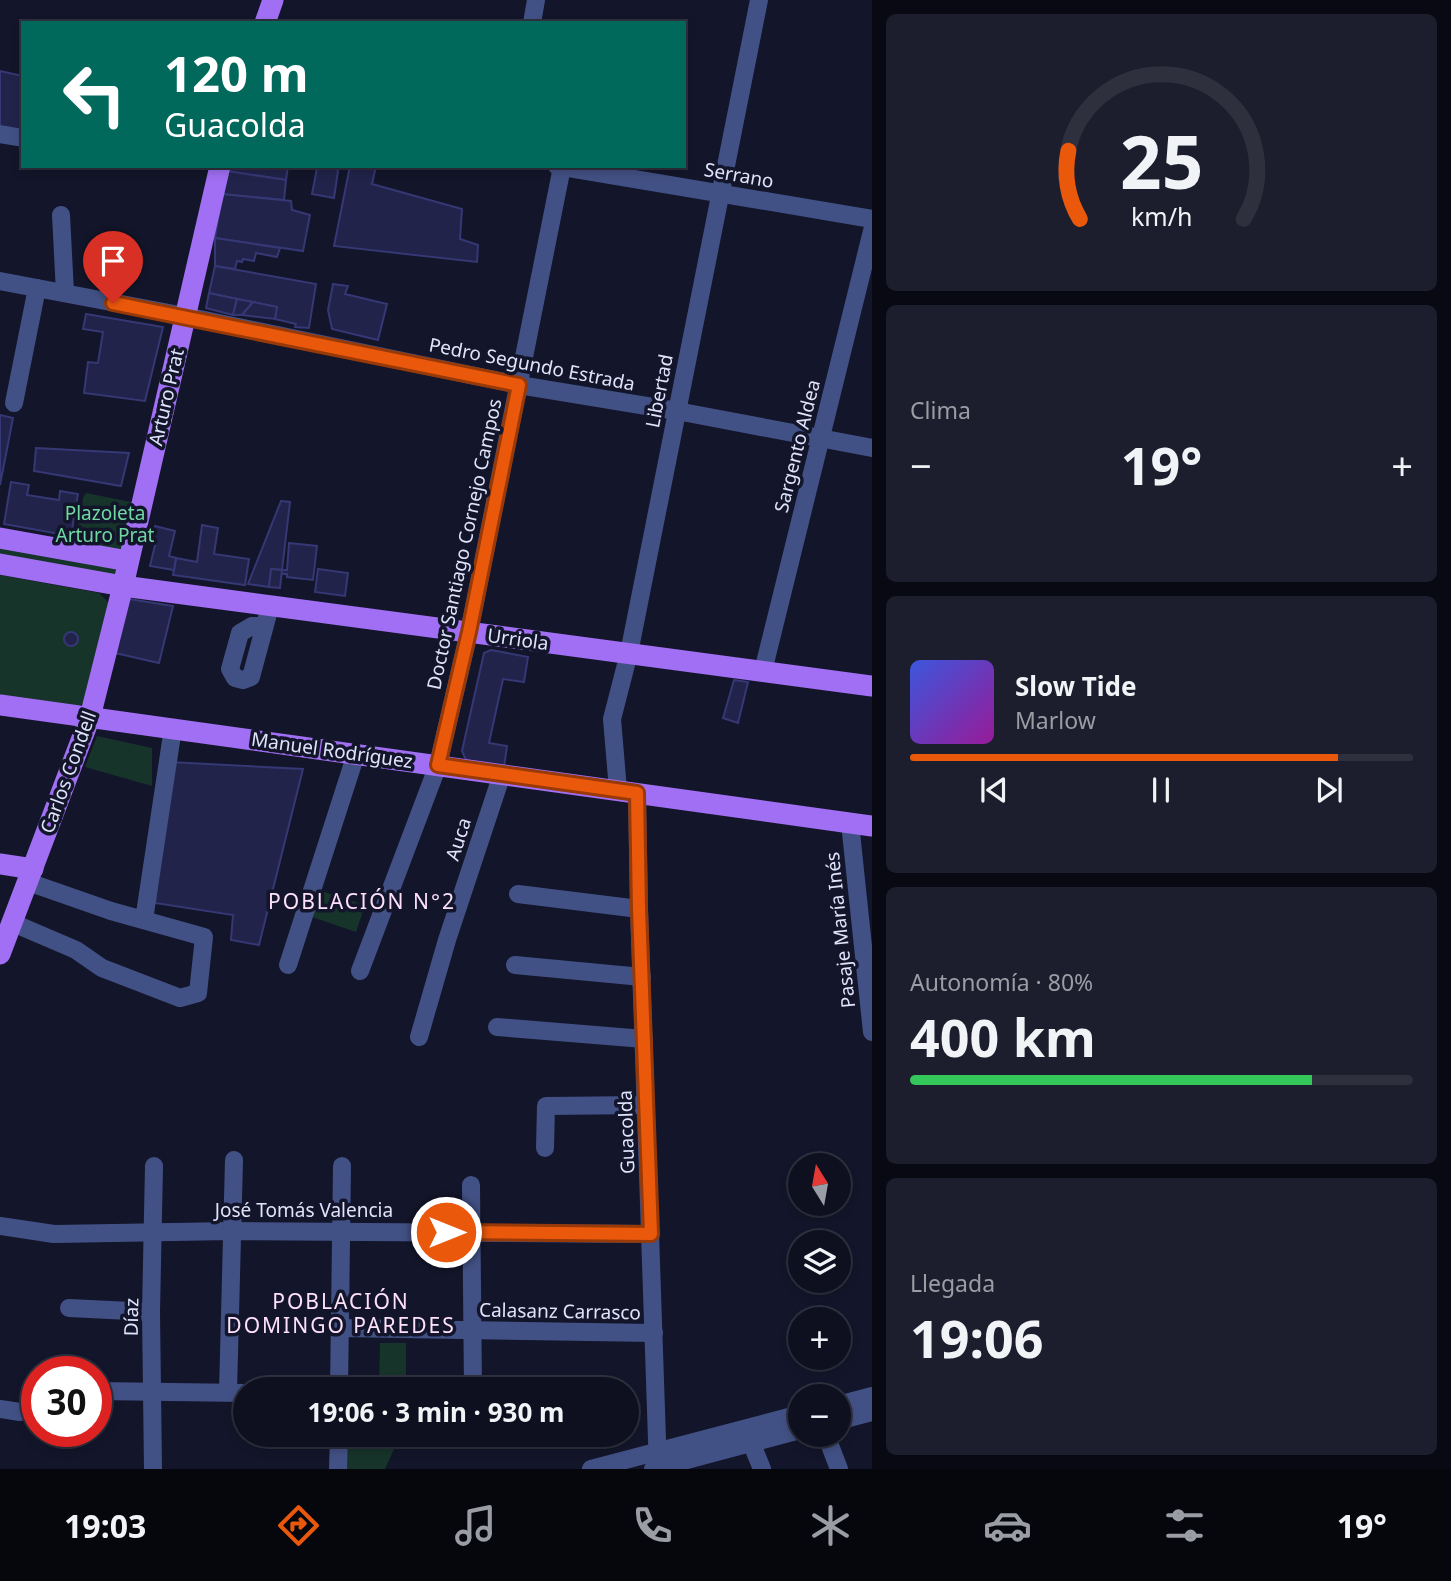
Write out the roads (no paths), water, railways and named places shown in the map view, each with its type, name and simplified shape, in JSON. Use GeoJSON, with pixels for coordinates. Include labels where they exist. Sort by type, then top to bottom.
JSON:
{"type":"FeatureCollection","features":[{"type":"Feature","properties":{"kind":"main road"},"geometry":{"type":"LineString","coordinates":[[266,21],[273,0]]}},
{"type":"Feature","properties":{"kind":"main road","name":"Arturo Prat"},"geometry":{"type":"LineString","coordinates":[[123,586],[220,168]]}},
{"type":"Feature","properties":{"kind":"main road"},"geometry":{"type":"LineString","coordinates":[[0,538],[128,561]]}},
{"type":"Feature","properties":{"kind":"main road","name":"Urriola"},"geometry":{"type":"LineString","coordinates":[[0,564],[267,616],[469,632],[872,686]]}},
{"type":"Feature","properties":{"kind":"main road","name":"Carlos Condell"},"geometry":{"type":"LineString","coordinates":[[0,954],[90,717],[123,586]]}},
{"type":"Feature","properties":{"kind":"main road","name":"Manuel Rodríguez"},"geometry":{"type":"LineString","coordinates":[[0,705],[872,826]]}},
{"type":"Feature","properties":{"kind":"main road"},"geometry":{"type":"LineString","coordinates":[[0,864],[31,876]]}},
{"type":"Feature","properties":{"kind":"street"},"geometry":{"type":"LineString","coordinates":[[532,21],[536,0]]}},
{"type":"Feature","properties":{"kind":"street","name":"Libertad"},"geometry":{"type":"LineString","coordinates":[[628,792],[612,719],[629,653],[759,0]]}},
{"type":"Feature","properties":{"kind":"street"},"geometry":{"type":"LineString","coordinates":[[0,134],[21,138]]}},
{"type":"Feature","properties":{"kind":"street","name":"Doctor Santiago Cornejo Campos"},"geometry":{"type":"LineString","coordinates":[[360,971],[438,765],[469,632],[560,168]]}},
{"type":"Feature","properties":{"kind":"street","name":"Serrano"},"geometry":{"type":"LineString","coordinates":[[566,168],[872,219]]}},
{"type":"Feature","properties":{"kind":"street"},"geometry":{"type":"LineString","coordinates":[[61,215],[65,293]]}},
{"type":"Feature","properties":{"kind":"street","name":"Sargento Aldea"},"geometry":{"type":"LineString","coordinates":[[764,671],[872,231]]}},
{"type":"Feature","properties":{"kind":"street","name":"Pedro Segundo Estrada"},"geometry":{"type":"LineString","coordinates":[[0,281],[519,385],[677,411],[872,448]]}},
{"type":"Feature","properties":{"kind":"street"},"geometry":{"type":"LineString","coordinates":[[14,403],[37,288]]}},
{"type":"Feature","properties":{"kind":"street"},"geometry":{"type":"LineString","coordinates":[[144,920],[173,728]]}},
{"type":"Feature","properties":{"kind":"street"},"geometry":{"type":"LineString","coordinates":[[288,965],[356,754]]}},
{"type":"Feature","properties":{"kind":"street","name":"Auca"},"geometry":{"type":"LineString","coordinates":[[419,1037],[447,940],[502,774]]}},
{"type":"Feature","properties":{"kind":"street","name":"Guacolda"},"geometry":{"type":"LineString","coordinates":[[628,792],[639,909],[642,977],[657,1464]]}},
{"type":"Feature","properties":{"kind":"street","name":"Pasaje María Inés"},"geometry":{"type":"LineString","coordinates":[[850,823],[870,985],[872,1032]]}},
{"type":"Feature","properties":{"kind":"street"},"geometry":{"type":"LineString","coordinates":[[13,923],[76,950],[102,968],[180,998],[198,993],[204,937],[144,920],[31,876]]}},
{"type":"Feature","properties":{"kind":"street"},"geometry":{"type":"LineString","coordinates":[[518,894],[639,909]]}},
{"type":"Feature","properties":{"kind":"street"},"geometry":{"type":"LineString","coordinates":[[515,965],[642,977]]}},
{"type":"Feature","properties":{"kind":"street"},"geometry":{"type":"LineString","coordinates":[[497,1027],[644,1039]]}},
{"type":"Feature","properties":{"kind":"street"},"geometry":{"type":"LineString","coordinates":[[545,1148],[545,1106],[646,1105]]}},
{"type":"Feature","properties":{"kind":"street"},"geometry":{"type":"LineString","coordinates":[[234,1160],[232,1231],[237,1377]]}},
{"type":"Feature","properties":{"kind":"street"},"geometry":{"type":"LineString","coordinates":[[339,1377],[342,1166]]}},
{"type":"Feature","properties":{"kind":"street","name":"Díaz"},"geometry":{"type":"LineString","coordinates":[[153,1469],[151,1392],[154,1167]]}},
{"type":"Feature","properties":{"kind":"street"},"geometry":{"type":"LineString","coordinates":[[471,1185],[473,1377]]}},
{"type":"Feature","properties":{"kind":"street","name":"José Tomás Valencia"},"geometry":{"type":"LineString","coordinates":[[0,1226],[54,1234],[232,1231],[651,1234]]}},
{"type":"Feature","properties":{"kind":"street"},"geometry":{"type":"LineString","coordinates":[[69,1308],[152,1312]]}},
{"type":"Feature","properties":{"kind":"street","name":"Calasanz Carrasco"},"geometry":{"type":"LineString","coordinates":[[340,1328],[654,1333]]}},
{"type":"Feature","properties":{"kind":"street"},"geometry":{"type":"LineString","coordinates":[[112,1391],[233,1392]]}},
{"type":"Feature","properties":{"kind":"street"},"geometry":{"type":"LineString","coordinates":[[851,1402],[872,1396]]}},
{"type":"Feature","properties":{"kind":"street"},"geometry":{"type":"LineString","coordinates":[[0,1409],[20,1412]]}},
{"type":"Feature","properties":{"kind":"street"},"geometry":{"type":"LineString","coordinates":[[851,1418],[872,1412]]}},
{"type":"Feature","properties":{"kind":"street"},"geometry":{"type":"LineString","coordinates":[[657,1464],[788,1418]]}},
{"type":"Feature","properties":{"kind":"street"},"geometry":{"type":"LineString","coordinates":[[591,1469],[657,1464],[788,1433]]}},
{"type":"Feature","properties":{"kind":"street"},"geometry":{"type":"LineString","coordinates":[[751,1442],[762,1469]]}},
{"type":"Feature","properties":{"kind":"street"},"geometry":{"type":"LineString","coordinates":[[338,1469],[339,1447]]}},
{"type":"Feature","properties":{"kind":"street"},"geometry":{"type":"LineString","coordinates":[[831,1447],[839,1469]]}},
{"type":"Feature","properties":{"kind":"district","name":"POBLACIÓN N°2"},"geometry":{"type":"Point","coordinates":[362,901]}},
{"type":"Feature","properties":{"kind":"district","name":"POBLACIÓN DOMINGO PAREDES"},"geometry":{"type":"Point","coordinates":[341,1313]}},
{"type":"Feature","properties":{"kind":"park label","name":"Plazoleta Arturo Prat"},"geometry":{"type":"Point","coordinates":[105,524]}}]}
